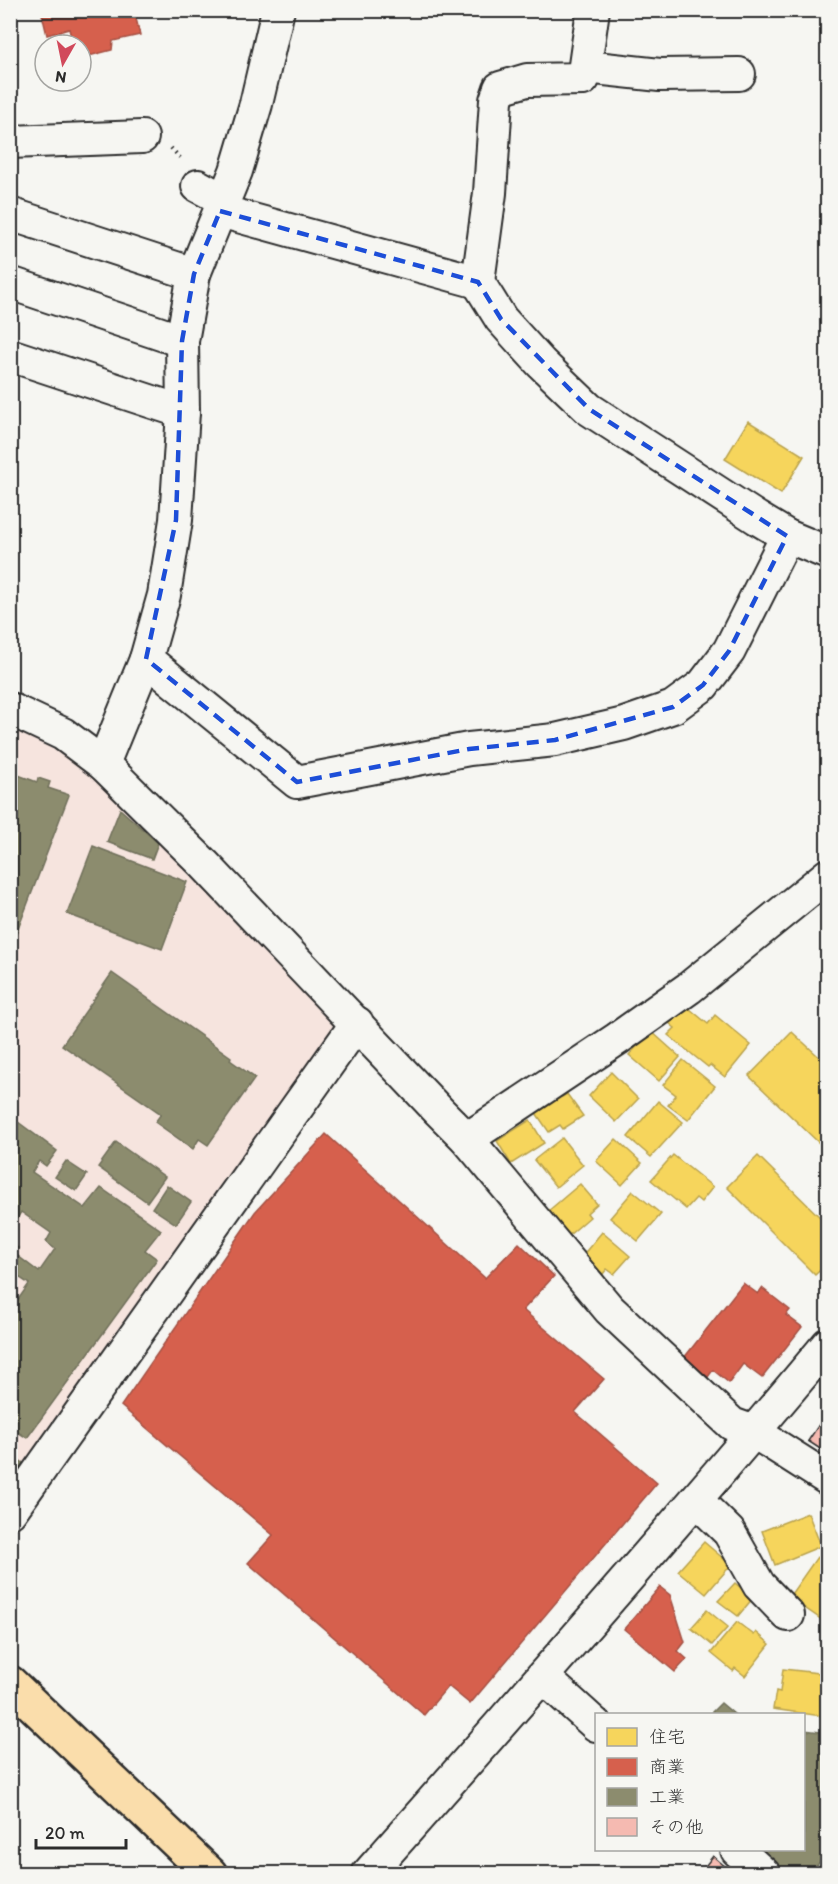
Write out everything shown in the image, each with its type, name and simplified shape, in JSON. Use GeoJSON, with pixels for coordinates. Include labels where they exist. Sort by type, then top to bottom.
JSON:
{"type":"FeatureCollection","features":[{"type":"Feature","properties":{"kind":"main road"},"geometry":{"type":"LineString","coordinates":[[10,1683],[210,1874]]}},
{"type":"Feature","properties":{"kind":"street"},"geometry":{"type":"LineString","coordinates":[[103,764],[146,660],[164,595],[176,520],[183,412],[182,341],[194,274],[222,206],[256,104],[278,10]]}},
{"type":"Feature","properties":{"kind":"street"},"geometry":{"type":"LineString","coordinates":[[593,10],[583,79],[527,80],[500,88],[496,100],[489,194],[478,282],[501,319],[541,363],[589,409],[787,536],[828,553]]}},
{"type":"Feature","properties":{"kind":"street"},"geometry":{"type":"LineString","coordinates":[[586,67],[660,75],[739,74]]}},
{"type":"Feature","properties":{"kind":"street"},"geometry":{"type":"LineString","coordinates":[[10,142],[142,137]]}},
{"type":"Feature","properties":{"kind":"street"},"geometry":{"type":"LineString","coordinates":[[198,186],[222,206],[478,282]]}},
{"type":"Feature","properties":{"kind":"street"},"geometry":{"type":"LineString","coordinates":[[10,214],[194,274]]}},
{"type":"Feature","properties":{"kind":"street"},"geometry":{"type":"LineString","coordinates":[[10,283],[182,341]]}},
{"type":"Feature","properties":{"kind":"street"},"geometry":{"type":"LineString","coordinates":[[10,355],[183,412]]}},
{"type":"Feature","properties":{"kind":"street"},"geometry":{"type":"LineString","coordinates":[[146,660],[297,782],[469,749],[555,740],[624,724],[673,707],[703,685],[729,651],[787,536]]}},
{"type":"Feature","properties":{"kind":"street"},"geometry":{"type":"LineString","coordinates":[[10,709],[63,734],[103,764],[204,864],[467,1138],[609,1309],[732,1424],[754,1432],[828,1479]]}},
{"type":"Feature","properties":{"kind":"street"},"geometry":{"type":"LineString","coordinates":[[467,1138],[617,1039],[689,988],[828,875]]}},
{"type":"Feature","properties":{"kind":"street"},"geometry":{"type":"LineString","coordinates":[[10,1512],[357,1023]]}},
{"type":"Feature","properties":{"kind":"street"},"geometry":{"type":"LineString","coordinates":[[368,1874],[543,1677],[828,1344]]}},
{"type":"Feature","properties":{"kind":"street"},"geometry":{"type":"LineString","coordinates":[[696,1500],[729,1532],[759,1585],[788,1615]]}},
{"type":"Feature","properties":{"kind":"street"},"geometry":{"type":"LineString","coordinates":[[543,1677],[595,1723]]}},
{"type":"Feature","properties":{"kind":"street"},"geometry":{"type":"LineString","coordinates":[[738,1851],[764,1874]]}},
{"type":"Feature","properties":{"kind":"highlighted area"},"geometry":{"type":"Polygon","coordinates":[[[220,211],[478,282],[501,319],[589,409],[787,536],[729,651],[703,685],[673,707],[555,740],[469,749],[297,782],[146,659],[176,520],[182,341],[194,274],[220,211]]]}},
{"type":"Feature","properties":{"kind":"shaded area"},"geometry":{"type":"Polygon","coordinates":[[[11,721],[76,757],[338,1020],[339,1031],[11,1491],[11,721]]]}},
{"type":"Feature","properties":{"kind":"building: 住宅"},"geometry":{"type":"Polygon","coordinates":[[[748,421],[804,456],[781,494],[725,459],[748,421]]]}},
{"type":"Feature","properties":{"kind":"building: 住宅"},"geometry":{"type":"Polygon","coordinates":[[[684,1004],[708,1024],[715,1015],[751,1045],[725,1077],[710,1065],[708,1067],[668,1035],[675,1028],[669,1023],[684,1004]]]}},
{"type":"Feature","properties":{"kind":"building: 住宅"},"geometry":{"type":"Polygon","coordinates":[[[651,1031],[680,1057],[659,1081],[629,1055],[651,1031]]]}},
{"type":"Feature","properties":{"kind":"building: 住宅"},"geometry":{"type":"Polygon","coordinates":[[[792,1032],[828,1065],[828,1134],[819,1143],[749,1076],[792,1032]]]}},
{"type":"Feature","properties":{"kind":"building: 住宅"},"geometry":{"type":"Polygon","coordinates":[[[683,1060],[715,1086],[688,1120],[668,1105],[676,1095],[663,1085],[683,1060]]]}},
{"type":"Feature","properties":{"kind":"building: 住宅"},"geometry":{"type":"Polygon","coordinates":[[[611,1072],[638,1099],[616,1122],[589,1096],[611,1072]]]}},
{"type":"Feature","properties":{"kind":"building: 住宅"},"geometry":{"type":"Polygon","coordinates":[[[558,1090],[562,1097],[567,1094],[583,1116],[563,1129],[560,1125],[549,1132],[536,1113],[546,1106],[542,1101],[558,1090]]]}},
{"type":"Feature","properties":{"kind":"building: 住宅"},"geometry":{"type":"Polygon","coordinates":[[[658,1101],[683,1122],[651,1157],[628,1137],[658,1101]]]}},
{"type":"Feature","properties":{"kind":"building: 住宅"},"geometry":{"type":"Polygon","coordinates":[[[530,1120],[544,1143],[511,1164],[497,1141],[530,1120]]]}},
{"type":"Feature","properties":{"kind":"building: 住宅"},"geometry":{"type":"Polygon","coordinates":[[[562,1138],[583,1165],[556,1187],[534,1160],[562,1138]]]}},
{"type":"Feature","properties":{"kind":"building: 住宅"},"geometry":{"type":"Polygon","coordinates":[[[616,1139],[642,1163],[622,1185],[596,1161],[616,1139]]]}},
{"type":"Feature","properties":{"kind":"building: 住宅"},"geometry":{"type":"Polygon","coordinates":[[[673,1155],[713,1187],[701,1202],[696,1198],[686,1209],[651,1180],[673,1155]]]}},
{"type":"Feature","properties":{"kind":"building: 住宅"},"geometry":{"type":"Polygon","coordinates":[[[758,1156],[828,1225],[828,1250],[821,1256],[828,1263],[815,1275],[727,1187],[758,1156]]]}},
{"type":"Feature","properties":{"kind":"building: 住宅"},"geometry":{"type":"Polygon","coordinates":[[[580,1184],[597,1204],[587,1213],[590,1217],[568,1236],[547,1212],[580,1184]]]}},
{"type":"Feature","properties":{"kind":"building: 住宅"},"geometry":{"type":"Polygon","coordinates":[[[633,1191],[661,1214],[638,1241],[610,1218],[633,1191]]]}},
{"type":"Feature","properties":{"kind":"building: 住宅"},"geometry":{"type":"Polygon","coordinates":[[[602,1232],[630,1256],[614,1274],[607,1269],[603,1274],[582,1256],[602,1232]]]}},
{"type":"Feature","properties":{"kind":"building: 住宅"},"geometry":{"type":"Polygon","coordinates":[[[808,1513],[821,1546],[775,1565],[762,1531],[808,1513]]]}},
{"type":"Feature","properties":{"kind":"building: 住宅"},"geometry":{"type":"Polygon","coordinates":[[[704,1542],[731,1565],[706,1594],[678,1571],[704,1542]]]}},
{"type":"Feature","properties":{"kind":"building: 住宅"},"geometry":{"type":"Polygon","coordinates":[[[817,1557],[828,1565],[828,1624],[789,1597],[817,1557]]]}},
{"type":"Feature","properties":{"kind":"building: 住宅"},"geometry":{"type":"Polygon","coordinates":[[[735,1583],[753,1598],[738,1616],[718,1601],[735,1583]]]}},
{"type":"Feature","properties":{"kind":"building: 住宅"},"geometry":{"type":"Polygon","coordinates":[[[707,1610],[728,1627],[712,1645],[691,1628],[707,1610]]]}},
{"type":"Feature","properties":{"kind":"building: 住宅"},"geometry":{"type":"Polygon","coordinates":[[[737,1622],[754,1635],[756,1632],[770,1644],[745,1676],[735,1668],[733,1671],[711,1653],[737,1622]]]}},
{"type":"Feature","properties":{"kind":"building: 住宅"},"geometry":{"type":"Polygon","coordinates":[[[783,1669],[828,1674],[828,1717],[773,1709],[776,1691],[780,1692],[783,1669]]]}},
{"type":"Feature","properties":{"kind":"building: 商業"},"geometry":{"type":"Polygon","coordinates":[[[41,10],[134,10],[140,35],[113,41],[112,50],[93,55],[93,33],[70,33],[69,29],[47,33],[41,10]]]}},
{"type":"Feature","properties":{"kind":"building: 商業"},"geometry":{"type":"Polygon","coordinates":[[[326,1134],[485,1278],[519,1243],[554,1276],[523,1310],[604,1379],[575,1412],[657,1483],[470,1704],[448,1686],[424,1715],[248,1563],[273,1535],[121,1406],[255,1212],[326,1134]]]}},
{"type":"Feature","properties":{"kind":"building: 商業"},"geometry":{"type":"Polygon","coordinates":[[[743,1283],[758,1294],[762,1288],[790,1310],[786,1315],[802,1327],[762,1378],[743,1364],[729,1383],[713,1370],[708,1377],[684,1358],[743,1283]]]}},
{"type":"Feature","properties":{"kind":"building: 商業"},"geometry":{"type":"Polygon","coordinates":[[[660,1587],[670,1595],[685,1642],[678,1651],[687,1659],[675,1672],[624,1629],[660,1587]]]}},
{"type":"Feature","properties":{"kind":"building: 工業"},"geometry":{"type":"Polygon","coordinates":[[[10,772],[37,782],[38,778],[50,782],[48,788],[69,795],[10,950],[10,772]]]}},
{"type":"Feature","properties":{"kind":"building: 工業"},"geometry":{"type":"Polygon","coordinates":[[[120,809],[158,843],[152,859],[107,842],[120,809]]]}},
{"type":"Feature","properties":{"kind":"building: 工業"},"geometry":{"type":"Polygon","coordinates":[[[93,846],[187,882],[162,949],[67,914],[93,846]]]}},
{"type":"Feature","properties":{"kind":"building: 工業"},"geometry":{"type":"Polygon","coordinates":[[[10,971],[16,973],[10,988],[10,971]]]}},
{"type":"Feature","properties":{"kind":"building: 工業"},"geometry":{"type":"Polygon","coordinates":[[[112,973],[231,1057],[230,1060],[255,1078],[208,1145],[199,1139],[193,1149],[155,1122],[161,1114],[62,1045],[112,973]]]}},
{"type":"Feature","properties":{"kind":"building: 工業"},"geometry":{"type":"Polygon","coordinates":[[[10,1116],[57,1151],[46,1166],[39,1161],[32,1172],[85,1208],[101,1188],[161,1230],[145,1250],[157,1259],[27,1438],[10,1427],[10,1311],[29,1284],[10,1271],[10,1243],[18,1248],[14,1253],[39,1272],[55,1249],[46,1242],[51,1233],[21,1212],[16,1220],[10,1217],[10,1116]]]}},
{"type":"Feature","properties":{"kind":"building: 工業"},"geometry":{"type":"Polygon","coordinates":[[[116,1142],[165,1177],[147,1202],[98,1167],[116,1142]]]}},
{"type":"Feature","properties":{"kind":"building: 工業"},"geometry":{"type":"Polygon","coordinates":[[[66,1161],[87,1175],[76,1191],[55,1177],[66,1161]]]}},
{"type":"Feature","properties":{"kind":"building: 工業"},"geometry":{"type":"Polygon","coordinates":[[[167,1185],[191,1202],[176,1224],[152,1208],[167,1185]]]}},
{"type":"Feature","properties":{"kind":"building: 工業"},"geometry":{"type":"Polygon","coordinates":[[[10,1453],[23,1463],[10,1480],[10,1453]]]}},
{"type":"Feature","properties":{"kind":"building: 工業"},"geometry":{"type":"Polygon","coordinates":[[[721,1703],[733,1713],[711,1713],[721,1703]]]}},
{"type":"Feature","properties":{"kind":"building: 工業"},"geometry":{"type":"Polygon","coordinates":[[[805,1730],[828,1733],[828,1853],[809,1874],[784,1874],[757,1851],[805,1851],[805,1730]]]}},
{"type":"Feature","properties":{"kind":"building: その他"},"geometry":{"type":"Polygon","coordinates":[[[828,1411],[828,1454],[808,1441],[828,1411]]]}},
{"type":"Feature","properties":{"kind":"building: その他"},"geometry":{"type":"Polygon","coordinates":[[[713,1856],[734,1874],[699,1874],[713,1856]]]}}]}
